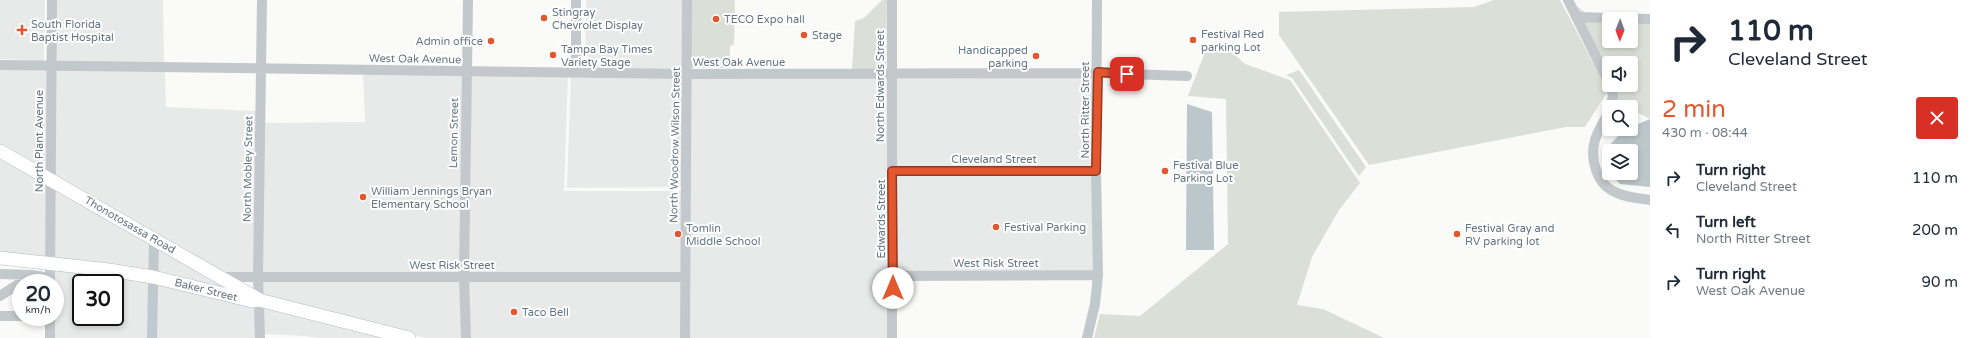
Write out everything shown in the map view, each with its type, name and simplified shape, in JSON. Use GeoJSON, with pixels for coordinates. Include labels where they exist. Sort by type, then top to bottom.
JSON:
{"type":"FeatureCollection","features":[{"type":"Feature","properties":{"kind":"main road","name":"Thonotosassa Road"},"geometry":{"type":"LineString","coordinates":[[0,151],[51,179],[154,240],[255,296],[259,300]]}},
{"type":"Feature","properties":{"kind":"main road","name":"Baker Street"},"geometry":{"type":"LineString","coordinates":[[0,258],[109,270],[153,277],[252,301],[259,300],[409,338]]}},
{"type":"Feature","properties":{"kind":"street","name":"North Plant Avenue"},"geometry":{"type":"LineString","coordinates":[[50,274],[52,0]]}},
{"type":"Feature","properties":{"kind":"street","name":"North Mobley Street"},"geometry":{"type":"LineString","coordinates":[[260,338],[258,277],[262,0]]}},
{"type":"Feature","properties":{"kind":"street","name":"Lemon Street"},"geometry":{"type":"LineString","coordinates":[[466,338],[464,277],[468,0]]}},
{"type":"Feature","properties":{"kind":"street"},"geometry":{"type":"LineString","coordinates":[[576,0],[576,72]]}},
{"type":"Feature","properties":{"kind":"street","name":"North Woodrow Wilson Street"},"geometry":{"type":"LineString","coordinates":[[685,338],[688,74],[687,0]]}},
{"type":"Feature","properties":{"kind":"street","name":"North Edwards Street"},"geometry":{"type":"LineString","coordinates":[[892,0],[892,171]]}},
{"type":"Feature","properties":{"kind":"street","name":"North Ritter Street"},"geometry":{"type":"LineString","coordinates":[[1087,338],[1095,304],[1098,275],[1096,171],[1098,72],[1097,0]]}},
{"type":"Feature","properties":{"kind":"street"},"geometry":{"type":"LineString","coordinates":[[1568,0],[1602,70]]}},
{"type":"Feature","properties":{"kind":"street"},"geometry":{"type":"LineString","coordinates":[[1576,17],[1650,19]]}},
{"type":"Feature","properties":{"kind":"street","name":"West Oak Avenue"},"geometry":{"type":"LineString","coordinates":[[0,65],[688,74],[1098,72],[1187,76]]}},
{"type":"Feature","properties":{"kind":"street"},"geometry":{"type":"LineString","coordinates":[[1602,123],[1596,133],[1593,143],[1594,164],[1603,185],[1612,191],[1650,200]]}},
{"type":"Feature","properties":{"kind":"street","name":"Cleveland Street"},"geometry":{"type":"LineString","coordinates":[[892,171],[1096,171]]}},
{"type":"Feature","properties":{"kind":"street","name":"Edwards Street"},"geometry":{"type":"LineString","coordinates":[[892,171],[892,338]]}},
{"type":"Feature","properties":{"kind":"street"},"geometry":{"type":"LineString","coordinates":[[152,338],[154,240]]}},
{"type":"Feature","properties":{"kind":"street"},"geometry":{"type":"LineString","coordinates":[[0,274],[12,274]]}},
{"type":"Feature","properties":{"kind":"street","name":"West Risk Street"},"geometry":{"type":"LineString","coordinates":[[893,276],[1098,275]]}},
{"type":"Feature","properties":{"kind":"street","name":"West Risk Street"},"geometry":{"type":"LineString","coordinates":[[220,277],[685,277]]}},
{"type":"Feature","properties":{"kind":"street"},"geometry":{"type":"LineString","coordinates":[[0,296],[12,288]]}},
{"type":"Feature","properties":{"kind":"street"},"geometry":{"type":"LineString","coordinates":[[0,316],[12,316]]}},
{"type":"Feature","properties":{"kind":"street"},"geometry":{"type":"LineString","coordinates":[[50,326],[50,338]]}},
{"type":"Feature","properties":{"kind":"shaded area","name":"South Florida Baptist Hospital"},"geometry":{"type":"Polygon","coordinates":[[[0,0],[45,0],[44,61],[0,59],[0,0]]]}},
{"type":"Feature","properties":{"kind":"shaded area"},"geometry":{"type":"Polygon","coordinates":[[[55,0],[163,0],[164,64],[55,62],[55,0]]]}},
{"type":"Feature","properties":{"kind":"shaded area"},"geometry":{"type":"Polygon","coordinates":[[[586,0],[684,0],[684,70],[585,69],[586,0]]]}},
{"type":"Feature","properties":{"kind":"shaded area"},"geometry":{"type":"Polygon","coordinates":[[[691,0],[735,0],[734,44],[730,46],[730,68],[691,68],[691,0]]]}},
{"type":"Feature","properties":{"kind":"shaded area"},"geometry":{"type":"Polygon","coordinates":[[[882,0],[887,0],[886,69],[852,69],[855,21],[864,18],[882,0]]]}},
{"type":"Feature","properties":{"kind":"shaded area"},"geometry":{"type":"Polygon","coordinates":[[[1494,0],[1560,0],[1602,80],[1602,92],[1607,92],[1585,127],[1566,127],[1369,165],[1279,35],[1279,12],[1474,7],[1494,0]]]}},
{"type":"Feature","properties":{"kind":"shaded area"},"geometry":{"type":"Polygon","coordinates":[[[1563,0],[1569,0],[1587,14],[1602,15],[1602,48],[1638,48],[1638,16],[1650,17],[1650,119],[1638,113],[1638,100],[1606,100],[1610,93],[1638,92],[1638,56],[1602,56],[1602,75],[1563,0]]]}},
{"type":"Feature","properties":{"kind":"shaded area"},"geometry":{"type":"Polygon","coordinates":[[[1224,45],[1245,64],[1290,80],[1360,183],[1339,210],[1312,257],[1297,305],[1323,309],[1384,338],[1094,338],[1100,314],[1140,316],[1228,244],[1226,99],[1188,96],[1205,52],[1224,45]]]}},
{"type":"Feature","properties":{"kind":"shaded area"},"geometry":{"type":"Polygon","coordinates":[[[0,69],[47,70],[47,173],[0,147],[0,69]]]}},
{"type":"Feature","properties":{"kind":"shaded area"},"geometry":{"type":"Polygon","coordinates":[[[55,70],[165,72],[166,107],[258,111],[255,273],[220,273],[54,177],[55,70]]]}},
{"type":"Feature","properties":{"kind":"shaded area"},"geometry":{"type":"Polygon","coordinates":[[[1299,70],[1366,167],[1359,176],[1292,78],[1286,75],[1299,70]]]}},
{"type":"Feature","properties":{"kind":"shaded area","name":"Tomlin Middle School"},"geometry":{"type":"Polygon","coordinates":[[[363,71],[568,72],[564,191],[686,191],[688,74],[892,74],[891,338],[685,338],[685,277],[258,277],[261,123],[365,122],[363,71]]]}},
{"type":"Feature","properties":{"kind":"shaded area"},"geometry":{"type":"Polygon","coordinates":[[[571,76],[684,78],[683,187],[567,188],[571,76]]]}},
{"type":"Feature","properties":{"kind":"shaded area"},"geometry":{"type":"Polygon","coordinates":[[[1094,77],[1093,167],[896,167],[895,78],[1094,77]]]}},
{"type":"Feature","properties":{"kind":"shaded area"},"geometry":{"type":"Polygon","coordinates":[[[1187,104],[1212,112],[1214,250],[1186,250],[1187,104]]]}},
{"type":"Feature","properties":{"kind":"shaded area"},"geometry":{"type":"Polygon","coordinates":[[[1650,119],[1650,187],[1620,184],[1616,180],[1638,180],[1638,144],[1611,144],[1618,136],[1638,136],[1638,124],[1650,119]]]}},
{"type":"Feature","properties":{"kind":"shaded area"},"geometry":{"type":"Polygon","coordinates":[[[0,156],[47,182],[46,260],[0,254],[0,156]]]}},
{"type":"Feature","properties":{"kind":"shaded area","name":"Festival Parking"},"geometry":{"type":"Polygon","coordinates":[[[896,175],[1093,175],[1095,271],[896,272],[896,175]]]}},
{"type":"Feature","properties":{"kind":"shaded area"},"geometry":{"type":"Polygon","coordinates":[[[54,186],[151,242],[150,272],[53,261],[54,186]]]}},
{"type":"Feature","properties":{"kind":"shaded area"},"geometry":{"type":"Polygon","coordinates":[[[158,246],[246,296],[157,273],[158,246]]]}},
{"type":"Feature","properties":{"kind":"shaded area"},"geometry":{"type":"Polygon","coordinates":[[[53,269],[97,274],[72,274],[72,326],[124,326],[124,277],[149,280],[148,338],[53,338],[53,326],[64,326],[64,274],[54,274],[53,269]]]}},
{"type":"Feature","properties":{"kind":"shaded area"},"geometry":{"type":"Polygon","coordinates":[[[262,281],[461,281],[462,338],[425,338],[262,297],[262,281]]]}},
{"type":"Feature","properties":{"kind":"shaded area"},"geometry":{"type":"Polygon","coordinates":[[[468,281],[681,281],[681,338],[469,338],[468,281]]]}},
{"type":"Feature","properties":{"kind":"shaded area"},"geometry":{"type":"Polygon","coordinates":[[[156,282],[255,305],[256,338],[156,338],[156,282]]]}},
{"type":"Feature","properties":{"kind":"shaded area"},"geometry":{"type":"Polygon","coordinates":[[[263,305],[391,338],[320,338],[264,334],[263,305]]]}},
{"type":"Feature","properties":{"kind":"place","name":"Stingray Chevrolet Display"},"geometry":{"type":"Point","coordinates":[544,18]}},
{"type":"Feature","properties":{"kind":"place","name":"TECO Expo hall"},"geometry":{"type":"Point","coordinates":[716,19]}},
{"type":"Feature","properties":{"kind":"place","name":"South Florida Baptist Hospital"},"geometry":{"type":"Point","coordinates":[22,30]}},
{"type":"Feature","properties":{"kind":"place","name":"Stage"},"geometry":{"type":"Point","coordinates":[804,35]}},
{"type":"Feature","properties":{"kind":"place","name":"Festival Red parking Lot"},"geometry":{"type":"Point","coordinates":[1193,40]}},
{"type":"Feature","properties":{"kind":"place","name":"Admin office"},"geometry":{"type":"Point","coordinates":[491,41]}},
{"type":"Feature","properties":{"kind":"place","name":"Tampa Bay Times Variety Stage"},"geometry":{"type":"Point","coordinates":[553,55]}},
{"type":"Feature","properties":{"kind":"place","name":"Handicapped parking"},"geometry":{"type":"Point","coordinates":[1036,56]}},
{"type":"Feature","properties":{"kind":"place","name":"Festival Blue Parking Lot"},"geometry":{"type":"Point","coordinates":[1165,171]}},
{"type":"Feature","properties":{"kind":"place","name":"William Jennings Bryan Elementary School"},"geometry":{"type":"Point","coordinates":[363,197]}},
{"type":"Feature","properties":{"kind":"place","name":"Festival Parking"},"geometry":{"type":"Point","coordinates":[996,227]}},
{"type":"Feature","properties":{"kind":"place","name":"Tomlin Middle School"},"geometry":{"type":"Point","coordinates":[678,234]}},
{"type":"Feature","properties":{"kind":"place","name":"Festival Gray and RV parking lot"},"geometry":{"type":"Point","coordinates":[1457,234]}},
{"type":"Feature","properties":{"kind":"place","name":"Taco Bell"},"geometry":{"type":"Point","coordinates":[514,312]}},
{"type":"Feature","properties":{"kind":"route"},"geometry":{"type":"LineString","coordinates":[[893,288],[892,171],[1096,171],[1098,72],[1127,74]]}}]}
